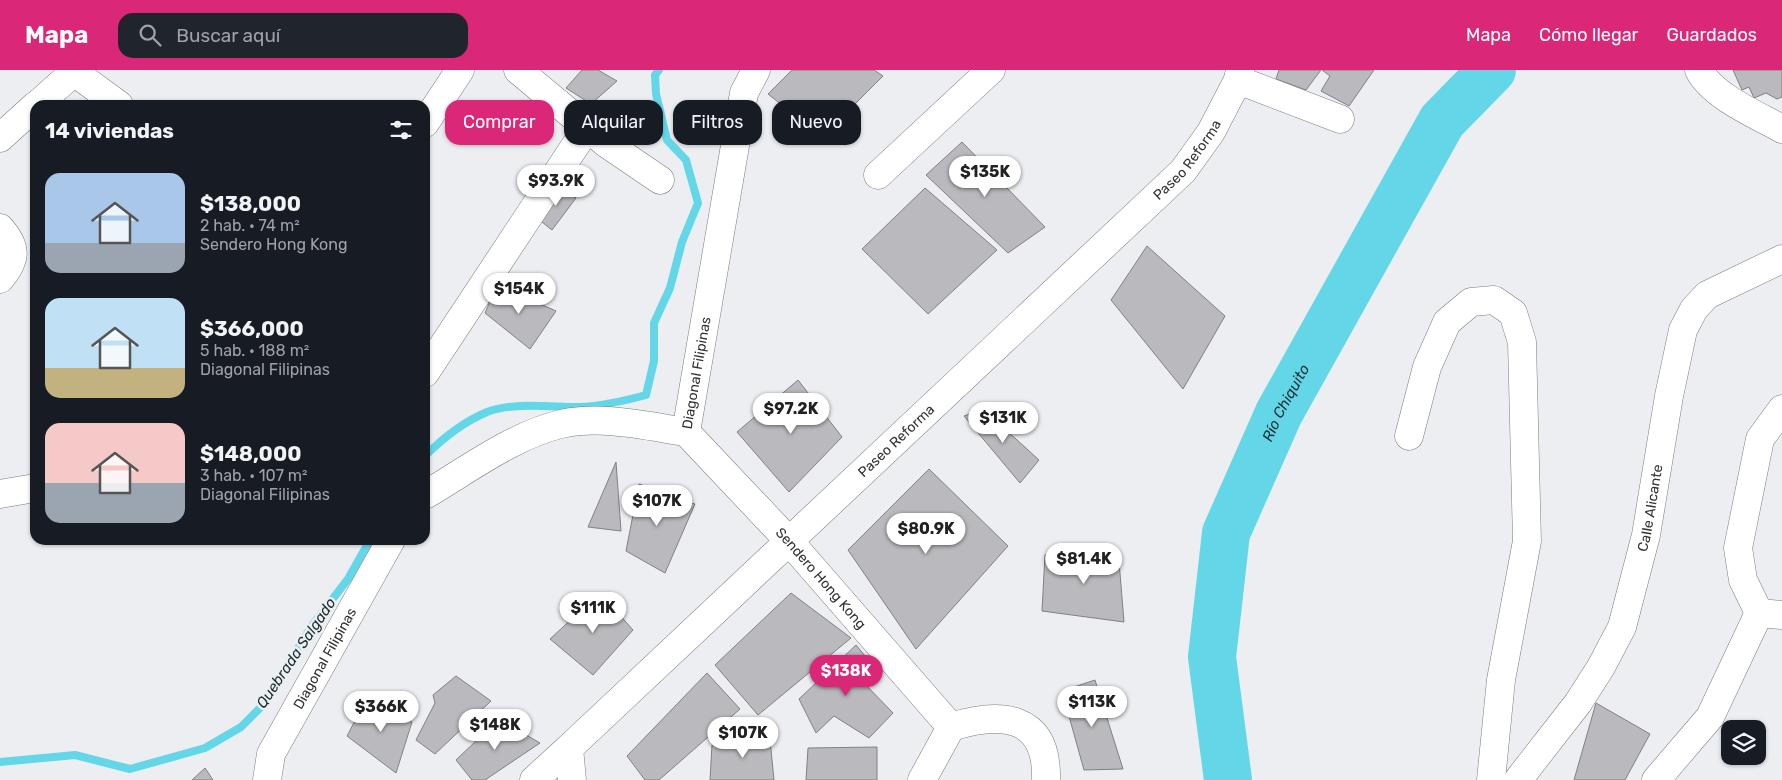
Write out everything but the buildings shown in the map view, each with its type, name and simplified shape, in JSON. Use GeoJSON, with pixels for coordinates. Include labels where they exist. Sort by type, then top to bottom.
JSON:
{"type":"FeatureCollection","features":[{"type":"Feature","properties":{"kind":"street"},"geometry":{"type":"LineString","coordinates":[[430,115],[460,70]]}},
{"type":"Feature","properties":{"kind":"street"},"geometry":{"type":"LineString","coordinates":[[518,70],[564,109]]}},
{"type":"Feature","properties":{"kind":"street","name":"Diagonal Filipinas"},"geometry":{"type":"LineString","coordinates":[[430,492],[516,442],[561,424],[612,421],[686,432],[744,93],[756,70]]}},
{"type":"Feature","properties":{"kind":"street"},"geometry":{"type":"LineString","coordinates":[[878,175],[991,70]]}},
{"type":"Feature","properties":{"kind":"street"},"geometry":{"type":"LineString","coordinates":[[1699,70],[1704,81],[1732,101],[1782,129]]}},
{"type":"Feature","properties":{"kind":"street"},"geometry":{"type":"LineString","coordinates":[[43,100],[75,71],[113,100]]}},
{"type":"Feature","properties":{"kind":"street"},"geometry":{"type":"LineString","coordinates":[[1239,75],[1340,119]]}},
{"type":"Feature","properties":{"kind":"street","name":"Paseo Reforma"},"geometry":{"type":"LineString","coordinates":[[569,748],[1184,171],[1211,132],[1239,75]]}},
{"type":"Feature","properties":{"kind":"street"},"geometry":{"type":"LineString","coordinates":[[0,138],[30,111]]}},
{"type":"Feature","properties":{"kind":"street"},"geometry":{"type":"LineString","coordinates":[[430,365],[576,145]]}},
{"type":"Feature","properties":{"kind":"street"},"geometry":{"type":"LineString","coordinates":[[611,145],[660,180]]}},
{"type":"Feature","properties":{"kind":"street"},"geometry":{"type":"LineString","coordinates":[[0,228],[11,245],[14,257],[12,264],[0,279]]}},
{"type":"Feature","properties":{"kind":"street","name":"Calle Alicante"},"geometry":{"type":"LineString","coordinates":[[1518,780],[1578,703],[1601,667],[1622,627],[1646,535],[1669,396],[1684,330],[1694,309],[1707,295],[1782,259]]}},
{"type":"Feature","properties":{"kind":"street"},"geometry":{"type":"LineString","coordinates":[[1409,436],[1427,367],[1447,322],[1471,302],[1494,300],[1513,313],[1522,342],[1527,541],[1501,680],[1491,780]]}},
{"type":"Feature","properties":{"kind":"street"},"geometry":{"type":"LineString","coordinates":[[1656,780],[1710,716],[1770,614],[1743,580],[1738,548],[1760,439],[1782,409]]}},
{"type":"Feature","properties":{"kind":"street","name":"Sendero Hong Kong"},"geometry":{"type":"LineString","coordinates":[[686,432],[789,541],[951,727]]}},
{"type":"Feature","properties":{"kind":"street"},"geometry":{"type":"LineString","coordinates":[[0,494],[30,489]]}},
{"type":"Feature","properties":{"kind":"street","name":"Diagonal Filipinas"},"geometry":{"type":"LineString","coordinates":[[267,780],[271,754],[388,545]]}},
{"type":"Feature","properties":{"kind":"street"},"geometry":{"type":"LineString","coordinates":[[922,780],[951,727],[976,719],[1002,718],[1024,724],[1036,735],[1044,750],[1046,780]]}},
{"type":"Feature","properties":{"kind":"street"},"geometry":{"type":"LineString","coordinates":[[534,780],[569,748]]}},
{"type":"Feature","properties":{"kind":"street"},"geometry":{"type":"LineString","coordinates":[[569,748],[572,780]]}},
{"type":"Feature","properties":{"kind":"waterway","name":"Quebrada Salgado"},"geometry":{"type":"LineString","coordinates":[[430,451],[462,426],[478,416],[497,409],[520,406],[579,407],[613,403],[646,395],[654,361],[654,323],[670,288],[682,242],[698,203],[686,160],[667,140],[656,94],[655,75],[659,70]]}},
{"type":"Feature","properties":{"kind":"waterway","name":"Río Chiquito"},"geometry":{"type":"LineString","coordinates":[[1228,780],[1212,657],[1226,533],[1279,413],[1442,121],[1492,70]]}},
{"type":"Feature","properties":{"kind":"waterway","name":"Quebrada Salgado"},"geometry":{"type":"LineString","coordinates":[[0,762],[75,755],[130,769],[205,748],[241,727],[264,704],[311,627],[348,579],[367,545]]}}]}
